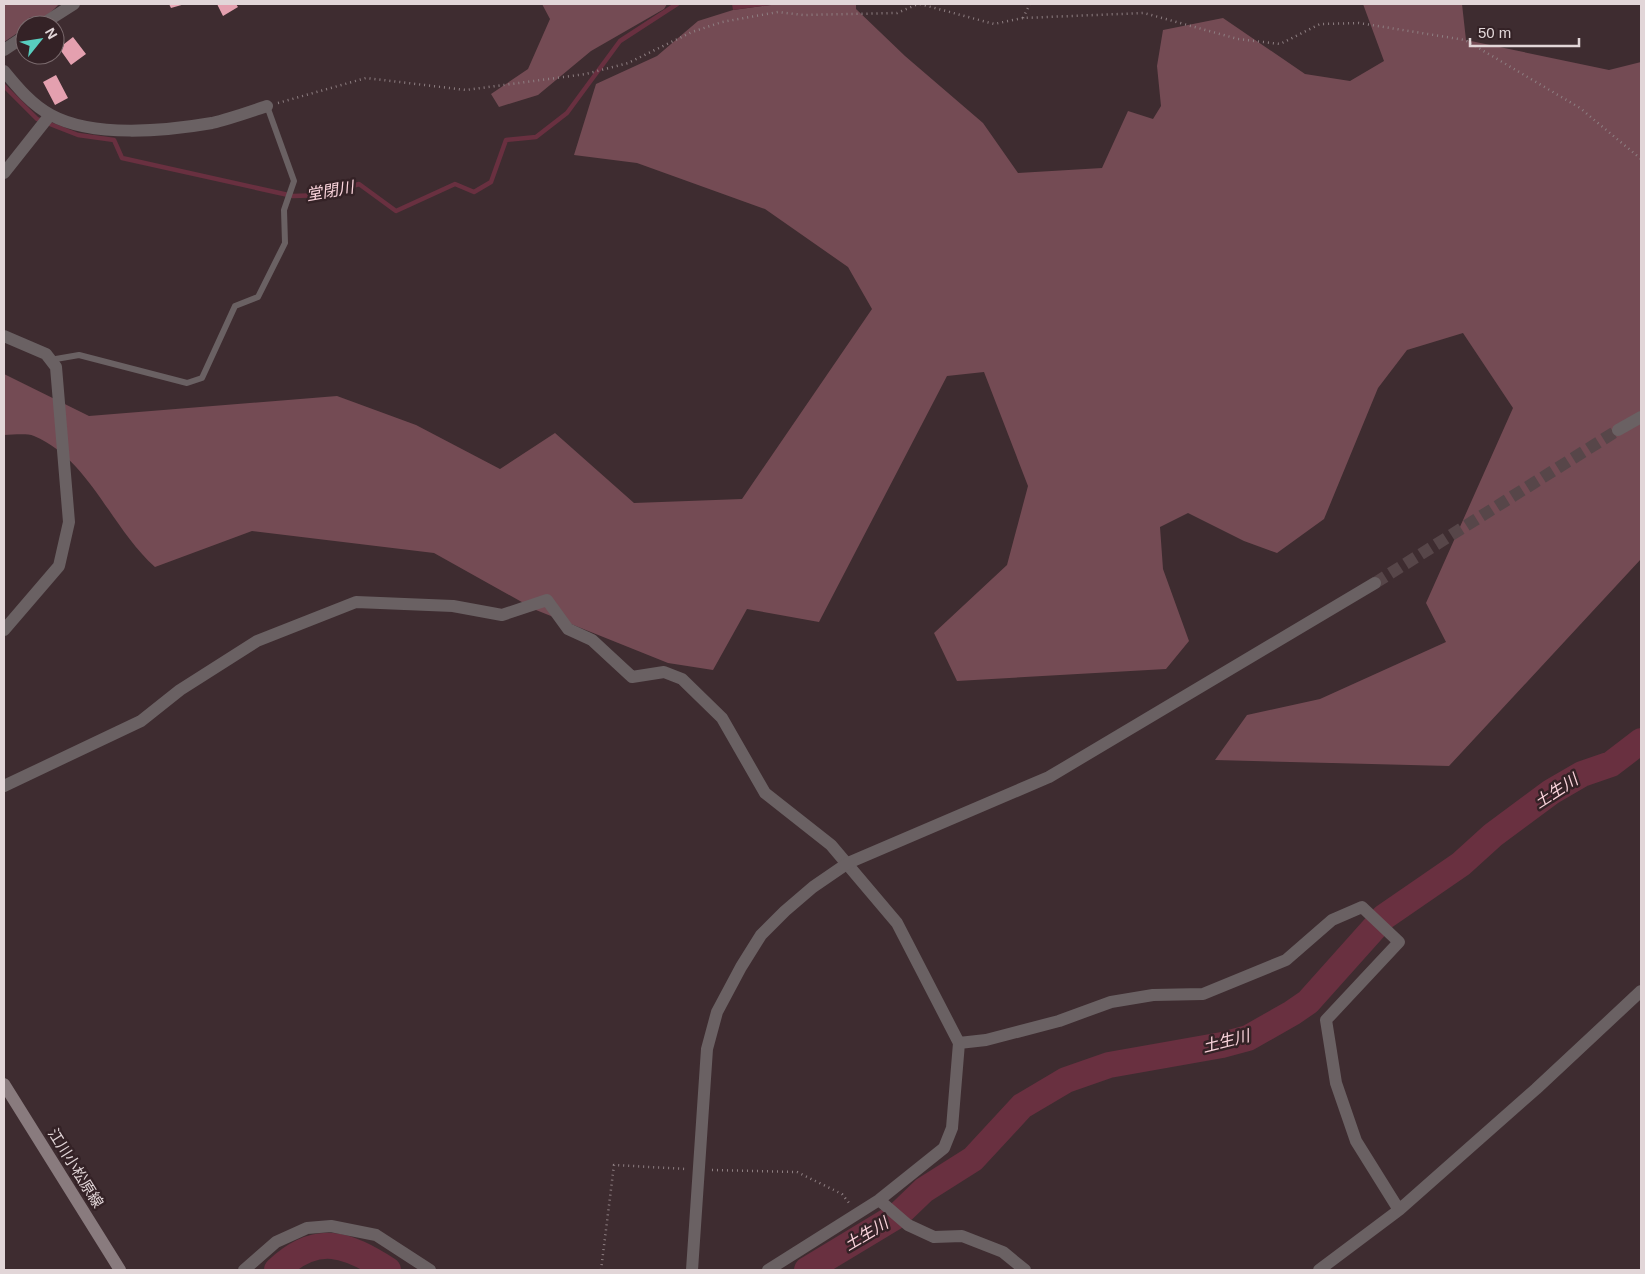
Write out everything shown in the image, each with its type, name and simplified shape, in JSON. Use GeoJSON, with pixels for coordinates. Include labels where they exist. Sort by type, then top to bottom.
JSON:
{"type":"FeatureCollection","features":[{"type":"Feature","properties":{"kind":"main road","name":"江川小松原線"},"geometry":{"type":"LineString","coordinates":[[4,1084],[120,1270]]}},
{"type":"Feature","properties":{"kind":"street"},"geometry":{"type":"LineString","coordinates":[[57,15],[74,4]]}},
{"type":"Feature","properties":{"kind":"street"},"geometry":{"type":"LineString","coordinates":[[4,50],[15,43]]}},
{"type":"Feature","properties":{"kind":"street"},"geometry":{"type":"LineString","coordinates":[[4,71],[34,104],[50,115],[67,122],[94,129],[128,131],[213,123],[267,106]]}},
{"type":"Feature","properties":{"kind":"street"},"geometry":{"type":"LineString","coordinates":[[4,173],[50,115]]}},
{"type":"Feature","properties":{"kind":"street"},"geometry":{"type":"LineString","coordinates":[[4,336],[46,354],[56,366],[69,522],[59,566],[4,630]]}},
{"type":"Feature","properties":{"kind":"street"},"geometry":{"type":"LineString","coordinates":[[1618,430],[1641,417]]}},
{"type":"Feature","properties":{"kind":"street"},"geometry":{"type":"LineString","coordinates":[[692,1270],[707,1049],[717,1012],[761,935],[813,887],[848,863],[1049,777],[1375,583]]}},
{"type":"Feature","properties":{"kind":"street"},"geometry":{"type":"LineString","coordinates":[[4,786],[141,721],[180,690],[257,641],[356,602],[453,606],[502,615],[547,600],[568,629],[592,640],[632,677],[664,672],[682,679],[722,718],[765,793],[831,845],[897,923],[959,1043],[952,1128],[944,1148],[879,1200],[768,1270]]}},
{"type":"Feature","properties":{"kind":"street"},"geometry":{"type":"LineString","coordinates":[[959,1043],[986,1040],[1060,1021],[1111,1002],[1152,995],[1203,994],[1286,960],[1332,920],[1362,907],[1399,942],[1326,1020],[1336,1083],[1356,1141],[1399,1210]]}},
{"type":"Feature","properties":{"kind":"street"},"geometry":{"type":"LineString","coordinates":[[1319,1270],[1399,1210],[1536,1089],[1641,990]]}},
{"type":"Feature","properties":{"kind":"street"},"geometry":{"type":"LineString","coordinates":[[879,1200],[908,1225],[934,1237],[962,1236],[995,1248],[1018,1262],[1026,1270]]}},
{"type":"Feature","properties":{"kind":"street"},"geometry":{"type":"LineString","coordinates":[[244,1270],[276,1242],[307,1228],[331,1226],[376,1235],[430,1270]]}},
{"type":"Feature","properties":{"kind":"lane"},"geometry":{"type":"LineString","coordinates":[[50,360],[79,355],[187,384],[202,378],[236,306],[258,297],[285,243],[284,210],[294,181],[267,106]]}},
{"type":"Feature","properties":{"kind":"path"},"geometry":{"type":"LineString","coordinates":[[267,106],[366,78],[466,90],[586,74],[628,63],[692,32],[722,22],[778,12],[803,15],[897,13],[919,4],[994,24],[1023,18],[1144,13],[1238,40],[1280,44],[1320,24],[1359,23],[1456,38],[1465,40],[1580,108],[1641,159]]}},
{"type":"Feature","properties":{"kind":"path"},"geometry":{"type":"LineString","coordinates":[[1023,18],[1030,4]]}},
{"type":"Feature","properties":{"kind":"shaded area"},"geometry":{"type":"Polygon","coordinates":[[[4,4],[59,4],[47,15],[15,15],[15,35],[4,42],[4,4]]]}},
{"type":"Feature","properties":{"kind":"shaded area"},"geometry":{"type":"Polygon","coordinates":[[[542,4],[667,4],[664,9],[591,51],[538,95],[499,107],[491,94],[528,69],[550,19],[542,4]]]}},
{"type":"Feature","properties":{"kind":"shaded area"},"geometry":{"type":"Polygon","coordinates":[[[732,4],[778,4],[733,10],[732,4]]]}},
{"type":"Feature","properties":{"kind":"shaded area"},"geometry":{"type":"Polygon","coordinates":[[[778,4],[856,4],[856,9],[905,56],[983,123],[1018,173],[1102,168],[1128,111],[1153,119],[1161,106],[1157,66],[1163,30],[1223,18],[1305,74],[1350,81],[1384,61],[1363,4],[1462,4],[1466,40],[1609,70],[1641,62],[1641,559],[1449,766],[1215,760],[1247,715],[1320,699],[1446,642],[1426,603],[1513,408],[1463,333],[1407,350],[1378,388],[1324,519],[1277,553],[1244,541],[1188,513],[1160,527],[1163,569],[1189,641],[1166,669],[957,681],[934,633],[1007,565],[1028,486],[984,372],[947,376],[819,622],[747,609],[713,670],[668,663],[536,610],[434,553],[252,531],[155,567],[139,551],[99,496],[70,461],[53,447],[34,436],[23,434],[4,435],[4,374],[89,416],[337,396],[416,425],[500,469],[555,433],[634,503],[742,499],[872,309],[848,267],[765,209],[637,163],[574,155],[596,84],[657,56],[698,21],[733,10],[778,4]]]}},
{"type":"Feature","properties":{"kind":"building"},"geometry":{"type":"Polygon","coordinates":[[[169,4],[185,4],[171,8],[169,4]]]}},
{"type":"Feature","properties":{"kind":"building"},"geometry":{"type":"Polygon","coordinates":[[[217,4],[236,4],[238,7],[223,16],[217,4]]]}},
{"type":"Feature","properties":{"kind":"building"},"geometry":{"type":"Polygon","coordinates":[[[73,37],[86,54],[71,65],[65,56],[65,43],[73,37]]]}},
{"type":"Feature","properties":{"kind":"building"},"geometry":{"type":"Polygon","coordinates":[[[56,75],[68,98],[55,105],[43,82],[56,75]]]}},
{"type":"Feature","properties":{"kind":"waterway","name":"堂閉川"},"geometry":{"type":"LineString","coordinates":[[4,86],[37,119],[78,135],[114,140],[122,158],[293,196],[324,195],[359,184],[396,211],[455,184],[474,192],[491,182],[506,140],[536,137],[567,113],[620,41],[677,4]]}},
{"type":"Feature","properties":{"kind":"waterway","name":"土生川"},"geometry":{"type":"LineString","coordinates":[[807,1270],[898,1215],[924,1190],[973,1159],[1022,1106],[1066,1080],[1109,1065],[1222,1045],[1248,1038],[1292,1013],[1308,1002],[1384,917],[1461,864],[1493,835],[1551,792],[1582,774],[1611,764],[1641,741]]}},
{"type":"Feature","properties":{"kind":"waterway","name":"土生川"},"geometry":{"type":"LineString","coordinates":[[277,1270],[305,1250],[319,1246],[345,1249],[359,1254],[388,1270]]}},
{"type":"Feature","properties":{"kind":"tunnel"},"geometry":{"type":"LineString","coordinates":[[1375,583],[1618,430]]}}]}
